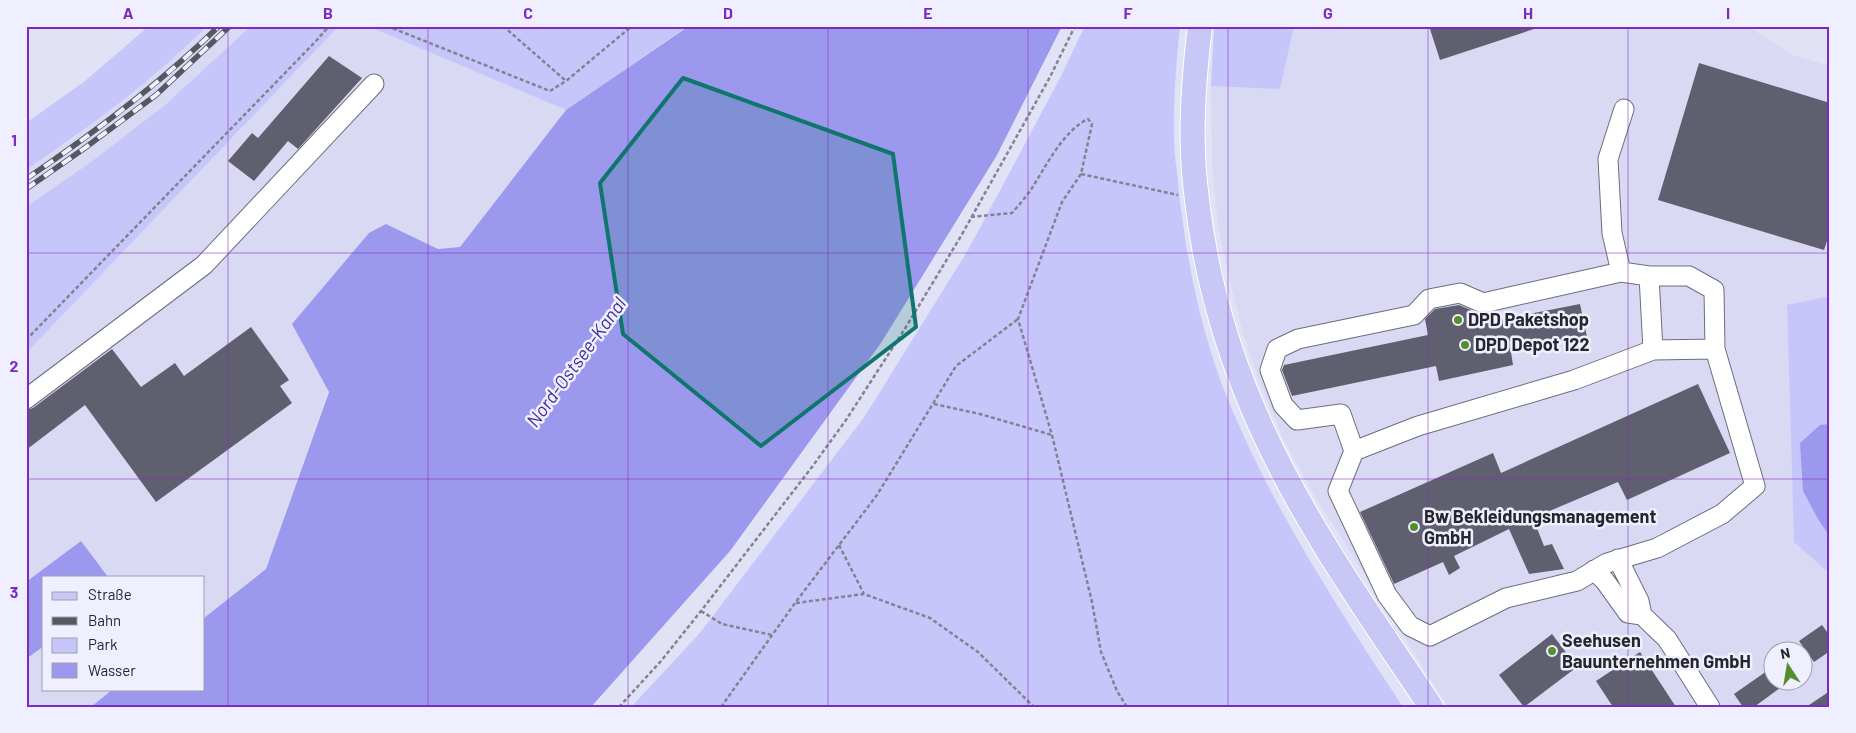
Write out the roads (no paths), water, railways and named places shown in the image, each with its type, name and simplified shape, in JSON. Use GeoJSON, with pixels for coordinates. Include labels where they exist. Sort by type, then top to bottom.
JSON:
{"type":"FeatureCollection","features":[{"type":"Feature","properties":{"kind":"main road"},"geometry":{"type":"LineString","coordinates":[[1200,26],[1195,71],[1193,127],[1197,201],[1218,311],[1237,370],[1262,429],[1292,488],[1330,555],[1431,707]]}},
{"type":"Feature","properties":{"kind":"street"},"geometry":{"type":"LineString","coordinates":[[26,399],[204,265],[374,84]]}},
{"type":"Feature","properties":{"kind":"street"},"geometry":{"type":"LineString","coordinates":[[1621,272],[1612,232],[1608,159],[1624,108]]}},
{"type":"Feature","properties":{"kind":"street"},"geometry":{"type":"LineString","coordinates":[[1621,272],[1649,276],[1689,276],[1714,290],[1715,349],[1755,486],[1722,514],[1656,548],[1607,563],[1577,581],[1506,598],[1430,636],[1410,626],[1387,595],[1338,491],[1354,451],[1341,414],[1297,420],[1283,405],[1270,370],[1277,349],[1298,339],[1414,315],[1429,299],[1460,293],[1483,303],[1621,272]]}},
{"type":"Feature","properties":{"kind":"street"},"geometry":{"type":"LineString","coordinates":[[1649,276],[1653,350]]}},
{"type":"Feature","properties":{"kind":"street"},"geometry":{"type":"LineString","coordinates":[[1354,451],[1418,426],[1574,380],[1653,350],[1715,349]]}},
{"type":"Feature","properties":{"kind":"street"},"geometry":{"type":"LineString","coordinates":[[1618,559],[1639,601],[1642,615],[1667,639],[1710,707]]}},
{"type":"Feature","properties":{"kind":"street"},"geometry":{"type":"LineString","coordinates":[[1594,570],[1605,581],[1628,613],[1642,615]]}},
{"type":"Feature","properties":{"kind":"water","name":"Nord-Ostsee-Kanal"},"geometry":{"type":"Polygon","coordinates":[[[689,26],[1062,26],[997,155],[881,343],[730,551],[591,707],[91,707],[112,690],[205,690],[205,617],[266,569],[329,392],[292,324],[369,233],[386,224],[438,249],[460,247],[566,110],[689,26]]]}},
{"type":"Feature","properties":{"kind":"water"},"geometry":{"type":"Polygon","coordinates":[[[1830,424],[1830,537],[1803,491],[1800,443],[1820,425],[1830,424]]]}},
{"type":"Feature","properties":{"kind":"water"},"geometry":{"type":"Polygon","coordinates":[[[81,541],[107,576],[42,576],[42,647],[26,659],[26,582],[81,541]]]}},
{"type":"Feature","properties":{"kind":"railway"},"geometry":{"type":"LineString","coordinates":[[26,179],[77,144],[150,88],[219,26]]}},
{"type":"Feature","properties":{"kind":"railway"},"geometry":{"type":"LineString","coordinates":[[26,189],[156,95],[230,26]]}},
{"type":"Feature","properties":{"kind":"place","name":"DPD Paketshop"},"geometry":{"type":"Point","coordinates":[1458,320]}},
{"type":"Feature","properties":{"kind":"place","name":"DPD Depot 122"},"geometry":{"type":"Point","coordinates":[1465,345]}},
{"type":"Feature","properties":{"kind":"place","name":"Bw Bekleidungsmanagement GmbH"},"geometry":{"type":"Point","coordinates":[1414,527]}},
{"type":"Feature","properties":{"kind":"place","name":"Seehusen Bauunternehmen GmbH"},"geometry":{"type":"Point","coordinates":[1552,651]}}]}
